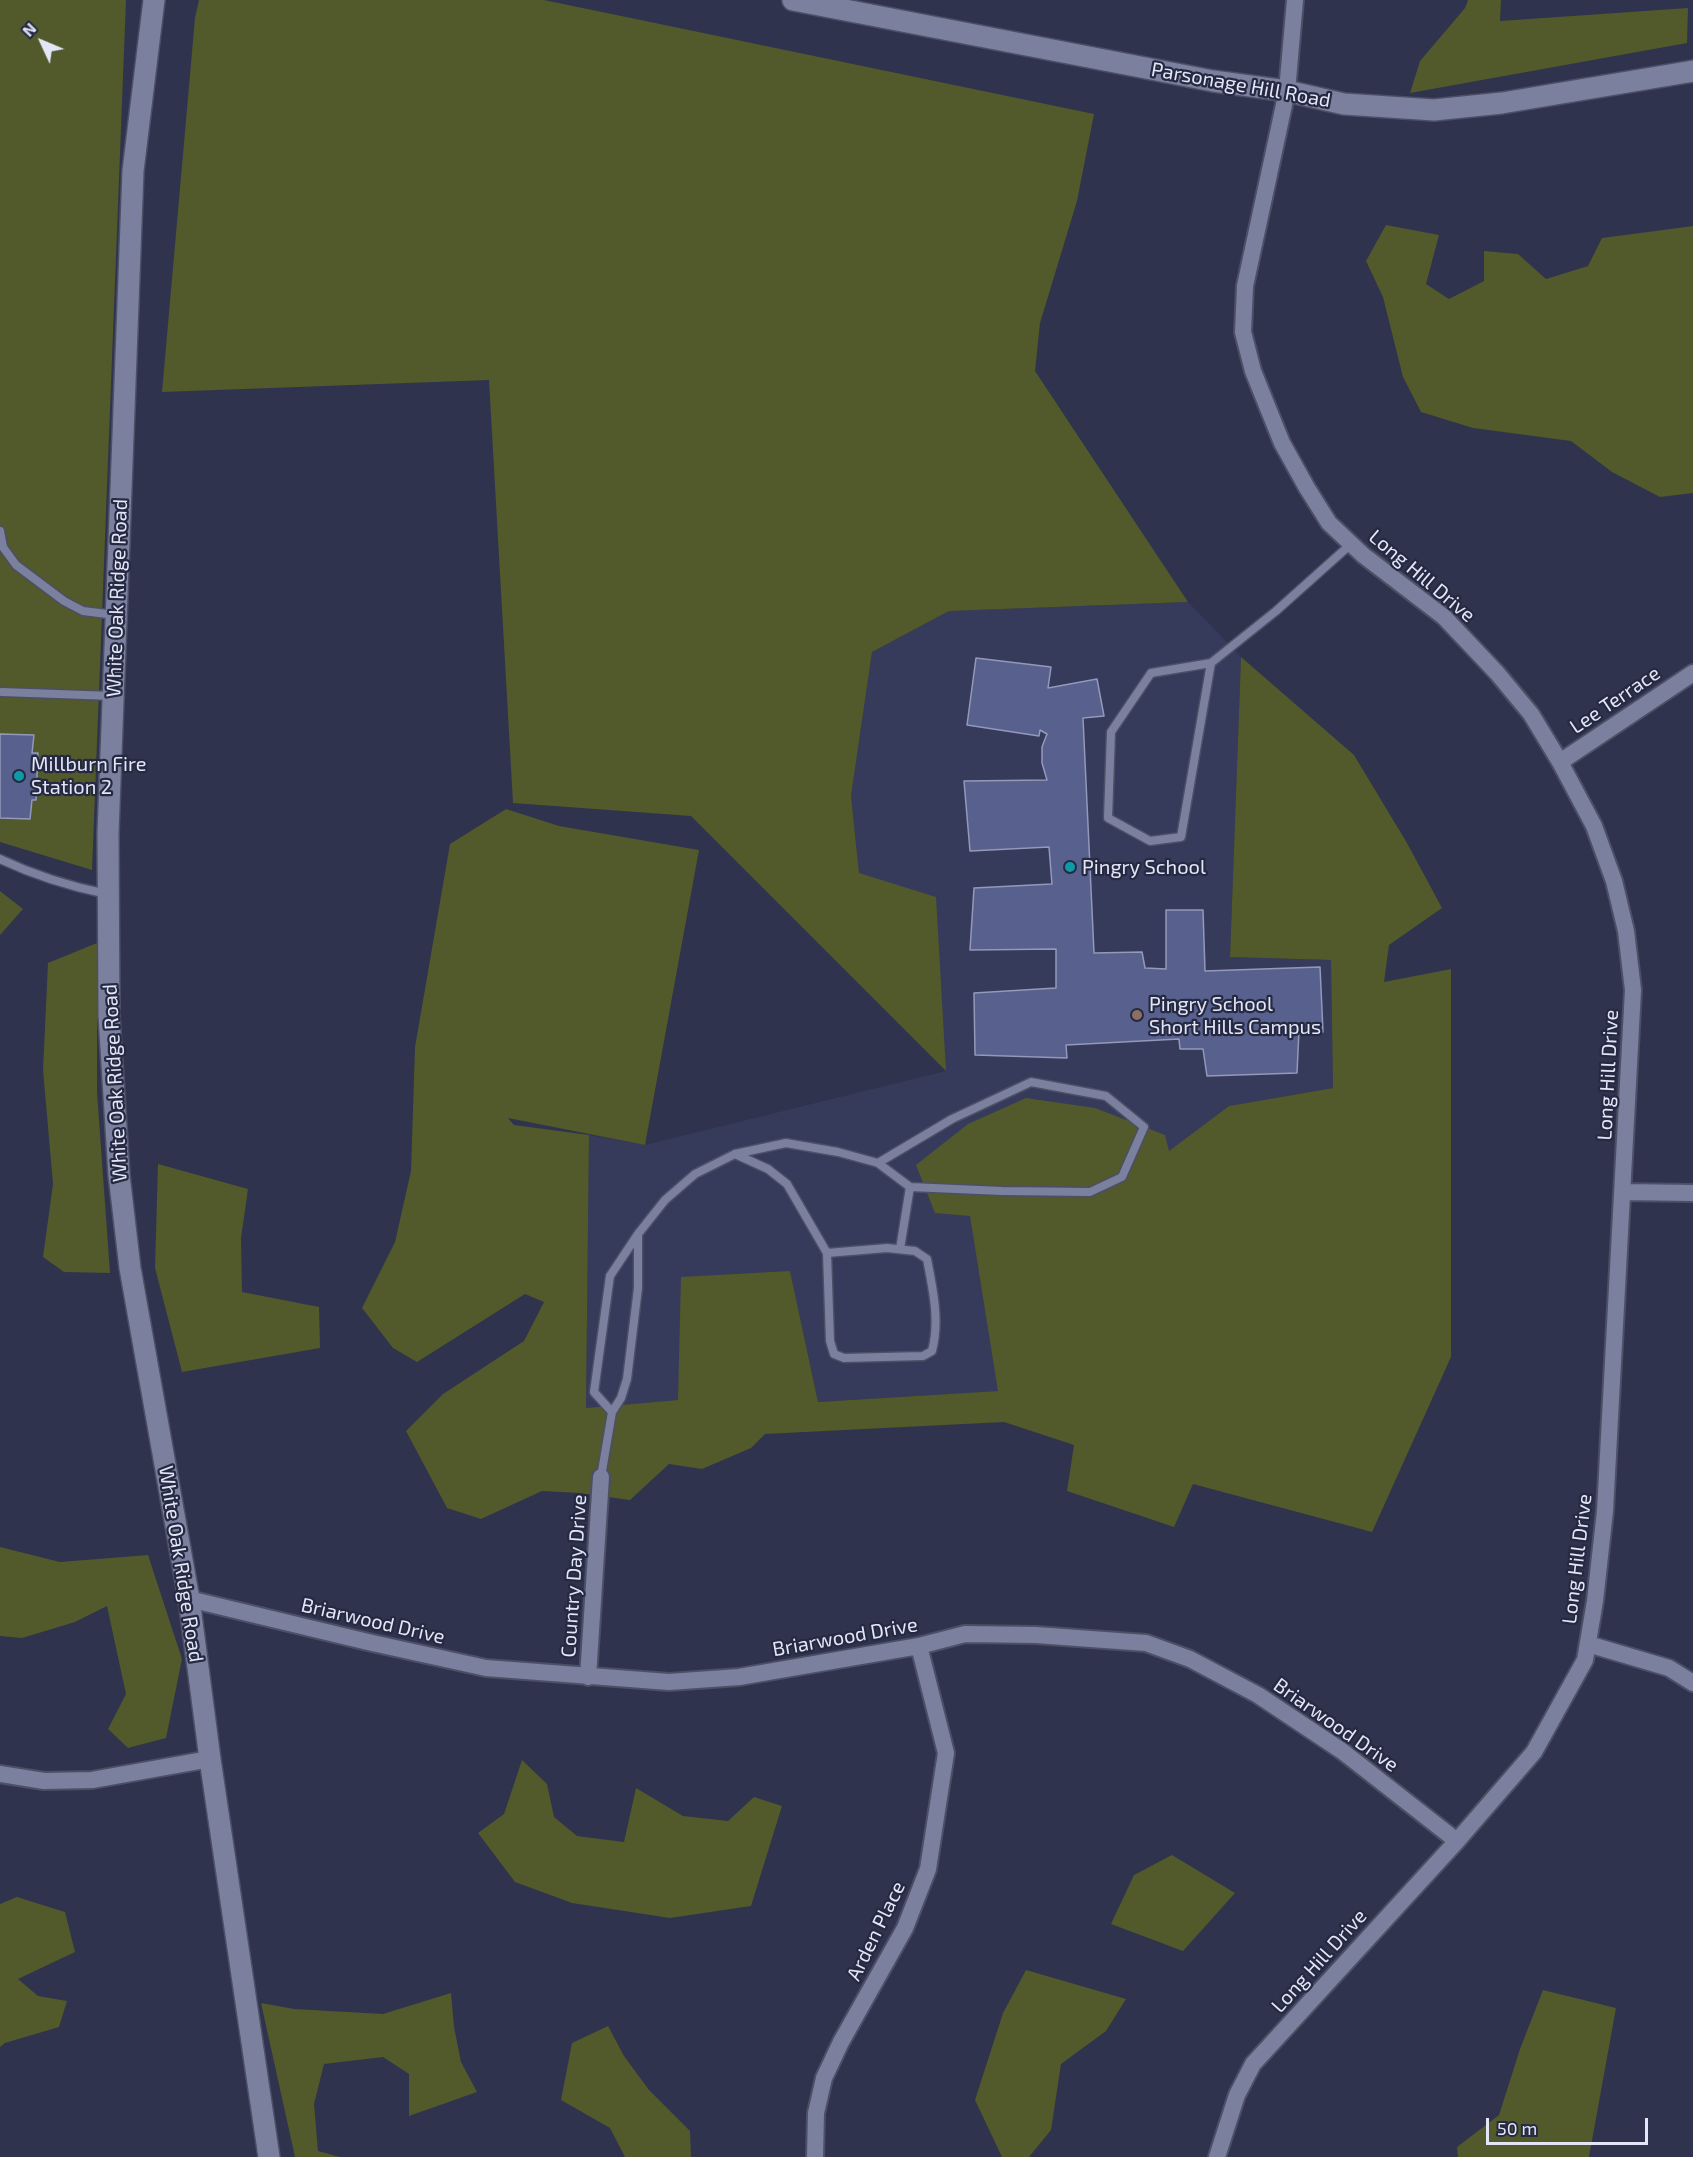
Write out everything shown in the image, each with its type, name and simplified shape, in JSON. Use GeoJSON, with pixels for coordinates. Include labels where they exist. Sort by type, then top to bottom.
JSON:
{"type":"FeatureCollection","features":[{"type":"Feature","properties":{"kind":"street","name":"White Oak Ridge Road"},"geometry":{"type":"LineString","coordinates":[[154,0],[133,171],[108,833],[109,1016],[120,1187],[130,1268],[189,1599],[210,1759],[269,2157]]}},
{"type":"Feature","properties":{"kind":"street","name":"Parsonage Hill Road"},"geometry":{"type":"LineString","coordinates":[[793,0],[1344,104],[1434,110],[1502,103],[1693,71]]}},
{"type":"Feature","properties":{"kind":"street","name":"Long Hill Drive"},"geometry":{"type":"LineString","coordinates":[[1217,2157],[1237,2095],[1253,2064],[1457,1841],[1534,1752],[1585,1660],[1595,1601],[1605,1511],[1634,990],[1626,931],[1614,880],[1594,826],[1531,714],[1497,673],[1444,617],[1363,555],[1329,523],[1282,443],[1253,371],[1243,332],[1245,286],[1287,92],[1295,0]]}},
{"type":"Feature","properties":{"kind":"street","name":"Lee Terrace"},"geometry":{"type":"LineString","coordinates":[[1560,762],[1693,674]]}},
{"type":"Feature","properties":{"kind":"street"},"geometry":{"type":"LineString","coordinates":[[1623,1192],[1693,1193]]}},
{"type":"Feature","properties":{"kind":"street","name":"Country Day Drive"},"geometry":{"type":"LineString","coordinates":[[588,1677],[601,1478]]}},
{"type":"Feature","properties":{"kind":"street","name":"Briarwood Drive"},"geometry":{"type":"LineString","coordinates":[[189,1599],[486,1668],[669,1682],[739,1677],[919,1646],[965,1634],[1036,1635],[1146,1642],[1190,1659],[1258,1695],[1342,1751],[1457,1841]]}},
{"type":"Feature","properties":{"kind":"street"},"geometry":{"type":"LineString","coordinates":[[1588,1644],[1669,1668],[1693,1683]]}},
{"type":"Feature","properties":{"kind":"street","name":"Arden Place"},"geometry":{"type":"LineString","coordinates":[[815,2157],[816,2113],[824,2078],[905,1928],[928,1869],[946,1753],[919,1646]]}},
{"type":"Feature","properties":{"kind":"street"},"geometry":{"type":"LineString","coordinates":[[0,1774],[44,1780],[92,1780],[210,1759]]}},
{"type":"Feature","properties":{"kind":"lane"},"geometry":{"type":"LineString","coordinates":[[0,531],[3,547],[16,565],[64,601],[83,611],[116,615]]}},
{"type":"Feature","properties":{"kind":"lane"},"geometry":{"type":"LineString","coordinates":[[1210,663],[1181,837],[1150,841],[1108,818],[1111,732],[1151,673],[1210,663],[1276,611],[1351,544]]}},
{"type":"Feature","properties":{"kind":"lane"},"geometry":{"type":"LineString","coordinates":[[2,692],[113,696]]}},
{"type":"Feature","properties":{"kind":"lane"},"geometry":{"type":"LineString","coordinates":[[0,859],[32,874],[70,887],[108,894]]}},
{"type":"Feature","properties":{"kind":"lane"},"geometry":{"type":"LineString","coordinates":[[612,1412],[594,1392],[610,1276],[638,1234],[665,1200],[695,1174],[735,1154],[786,1143],[838,1152],[878,1163],[910,1186],[1002,1191],[1090,1192],[1122,1176],[1144,1127],[1106,1096],[1031,1082],[952,1119],[878,1163]]}},
{"type":"Feature","properties":{"kind":"lane"},"geometry":{"type":"LineString","coordinates":[[735,1154],[768,1169],[787,1184],[827,1252],[830,1341],[834,1354],[844,1358],[922,1356],[932,1351],[937,1334],[933,1290],[927,1259],[915,1251],[887,1248],[827,1252]]}},
{"type":"Feature","properties":{"kind":"lane"},"geometry":{"type":"LineString","coordinates":[[900,1249],[910,1186]]}},
{"type":"Feature","properties":{"kind":"lane"},"geometry":{"type":"LineString","coordinates":[[601,1478],[612,1412],[621,1398],[627,1379],[638,1288],[638,1234]]}},
{"type":"Feature","properties":{"kind":"shaded area","name":"Pingry School Short Hills Campus"},"geometry":{"type":"Polygon","coordinates":[[[1188,602],[1241,657],[1230,957],[1331,960],[1333,1088],[1229,1106],[1161,1157],[999,1391],[818,1402],[790,1271],[678,1400],[586,1408],[589,1135],[645,1145],[946,1071],[859,874],[851,796],[872,652],[949,611],[1188,602]]]}},
{"type":"Feature","properties":{"kind":"green space"},"geometry":{"type":"Polygon","coordinates":[[[0,0],[126,0],[92,870],[0,842],[0,0]]]}},
{"type":"Feature","properties":{"kind":"green space"},"geometry":{"type":"Polygon","coordinates":[[[199,0],[544,0],[1094,114],[1077,201],[1040,323],[1035,371],[1188,602],[949,611],[872,652],[851,796],[859,873],[936,897],[946,1071],[691,816],[513,803],[489,380],[162,392],[195,18],[199,0]]]}},
{"type":"Feature","properties":{"kind":"green space"},"geometry":{"type":"Polygon","coordinates":[[[1468,0],[1501,0],[1500,21],[1688,8],[1687,43],[1410,93],[1420,61],[1465,8],[1468,0]]]}},
{"type":"Feature","properties":{"kind":"green space"},"geometry":{"type":"Polygon","coordinates":[[[1386,225],[1439,235],[1426,284],[1449,299],[1484,281],[1484,251],[1518,254],[1546,279],[1588,266],[1602,238],[1693,226],[1693,493],[1660,497],[1612,472],[1571,441],[1473,428],[1421,412],[1403,377],[1383,297],[1366,261],[1386,225]]]}},
{"type":"Feature","properties":{"kind":"green space"},"geometry":{"type":"Polygon","coordinates":[[[1241,657],[1354,755],[1407,843],[1442,908],[1389,945],[1384,982],[1451,969],[1451,1357],[1372,1532],[1193,1484],[1174,1527],[1067,1491],[1074,1445],[1004,1422],[765,1434],[751,1448],[702,1469],[669,1464],[630,1500],[542,1491],[481,1519],[447,1508],[406,1431],[443,1394],[524,1341],[544,1302],[525,1294],[417,1362],[393,1348],[362,1308],[395,1242],[411,1171],[415,1047],[450,844],[506,809],[559,826],[699,850],[645,1145],[508,1118],[514,1125],[589,1135],[586,1408],[678,1400],[681,1277],[790,1271],[818,1402],[998,1391],[970,1216],[935,1213],[916,1165],[968,1124],[1026,1098],[1095,1108],[1165,1135],[1169,1151],[1229,1106],[1333,1088],[1331,960],[1230,957],[1241,657]]]}},
{"type":"Feature","properties":{"kind":"green space"},"geometry":{"type":"Polygon","coordinates":[[[0,891],[23,909],[0,935],[0,891]]]}},
{"type":"Feature","properties":{"kind":"green space"},"geometry":{"type":"Polygon","coordinates":[[[97,943],[97,1092],[110,1273],[64,1272],[43,1257],[53,1184],[43,1070],[48,963],[97,943]]]}},
{"type":"Feature","properties":{"kind":"green space"},"geometry":{"type":"Polygon","coordinates":[[[158,1164],[248,1189],[241,1238],[242,1292],[319,1307],[320,1348],[182,1372],[155,1268],[158,1164]]]}},
{"type":"Feature","properties":{"kind":"green space"},"geometry":{"type":"Polygon","coordinates":[[[0,1547],[60,1562],[148,1555],[182,1659],[166,1738],[128,1748],[108,1729],[126,1694],[107,1606],[75,1622],[22,1638],[0,1636],[0,1547]]]}},
{"type":"Feature","properties":{"kind":"green space"},"geometry":{"type":"Polygon","coordinates":[[[522,1760],[547,1784],[554,1817],[577,1836],[624,1842],[636,1788],[683,1816],[728,1821],[754,1797],[782,1806],[751,1906],[670,1918],[572,1903],[515,1882],[478,1833],[504,1814],[522,1760]]]}},
{"type":"Feature","properties":{"kind":"green space"},"geometry":{"type":"Polygon","coordinates":[[[1172,1855],[1235,1893],[1183,1951],[1111,1924],[1134,1875],[1172,1855]]]}},
{"type":"Feature","properties":{"kind":"green space"},"geometry":{"type":"Polygon","coordinates":[[[17,1897],[65,1912],[75,1952],[18,1979],[38,1996],[67,2001],[59,2027],[5,2043],[0,2047],[0,1904],[17,1897]]]}},
{"type":"Feature","properties":{"kind":"green space"},"geometry":{"type":"Polygon","coordinates":[[[1026,1970],[1126,1999],[1106,2031],[1061,2064],[1051,2130],[1029,2157],[1002,2157],[975,2100],[1003,2013],[1026,1970]]]}},
{"type":"Feature","properties":{"kind":"green space"},"geometry":{"type":"Polygon","coordinates":[[[1543,1990],[1616,2008],[1589,2157],[1458,2157],[1457,2147],[1499,2115],[1520,2049],[1543,1990]]]}},
{"type":"Feature","properties":{"kind":"green space"},"geometry":{"type":"Polygon","coordinates":[[[451,1993],[454,2027],[461,2062],[477,2092],[409,2116],[409,2074],[383,2057],[324,2064],[314,2104],[318,2151],[340,2157],[295,2157],[261,2003],[294,2009],[383,2014],[451,1993]]]}},
{"type":"Feature","properties":{"kind":"green space"},"geometry":{"type":"Polygon","coordinates":[[[608,2026],[624,2056],[649,2090],[690,2131],[691,2157],[625,2157],[610,2128],[561,2100],[572,2043],[608,2026]]]}},
{"type":"Feature","properties":{"kind":"building","name":"Pingry School"},"geometry":{"type":"Polygon","coordinates":[[[976,658],[1051,667],[1048,688],[1097,679],[1104,716],[1083,718],[1094,953],[1142,952],[1145,968],[1166,969],[1166,910],[1203,910],[1205,971],[1320,967],[1323,1032],[1299,1031],[1297,1073],[1207,1076],[1203,1049],[1180,1049],[1179,1039],[1066,1045],[1067,1058],[975,1055],[974,993],[1056,988],[1056,949],[970,950],[974,888],[1052,884],[1049,847],[970,851],[964,781],[1047,780],[1042,763],[1042,747],[1047,734],[1040,730],[1039,736],[967,725],[976,658]]]}},
{"type":"Feature","properties":{"kind":"building","name":"Millburn Fire Station 2"},"geometry":{"type":"Polygon","coordinates":[[[0,734],[34,735],[32,753],[38,753],[36,800],[32,800],[30,819],[0,818],[0,734]]]}},
{"type":"Feature","properties":{"kind":"place","name":"Millburn Fire Station 2"},"geometry":{"type":"Point","coordinates":[19,776]}},
{"type":"Feature","properties":{"kind":"place","name":"Pingry School"},"geometry":{"type":"Point","coordinates":[1070,867]}},
{"type":"Feature","properties":{"kind":"place","name":"Pingry School Short Hills Campus"},"geometry":{"type":"Point","coordinates":[1137,1015]}}]}
